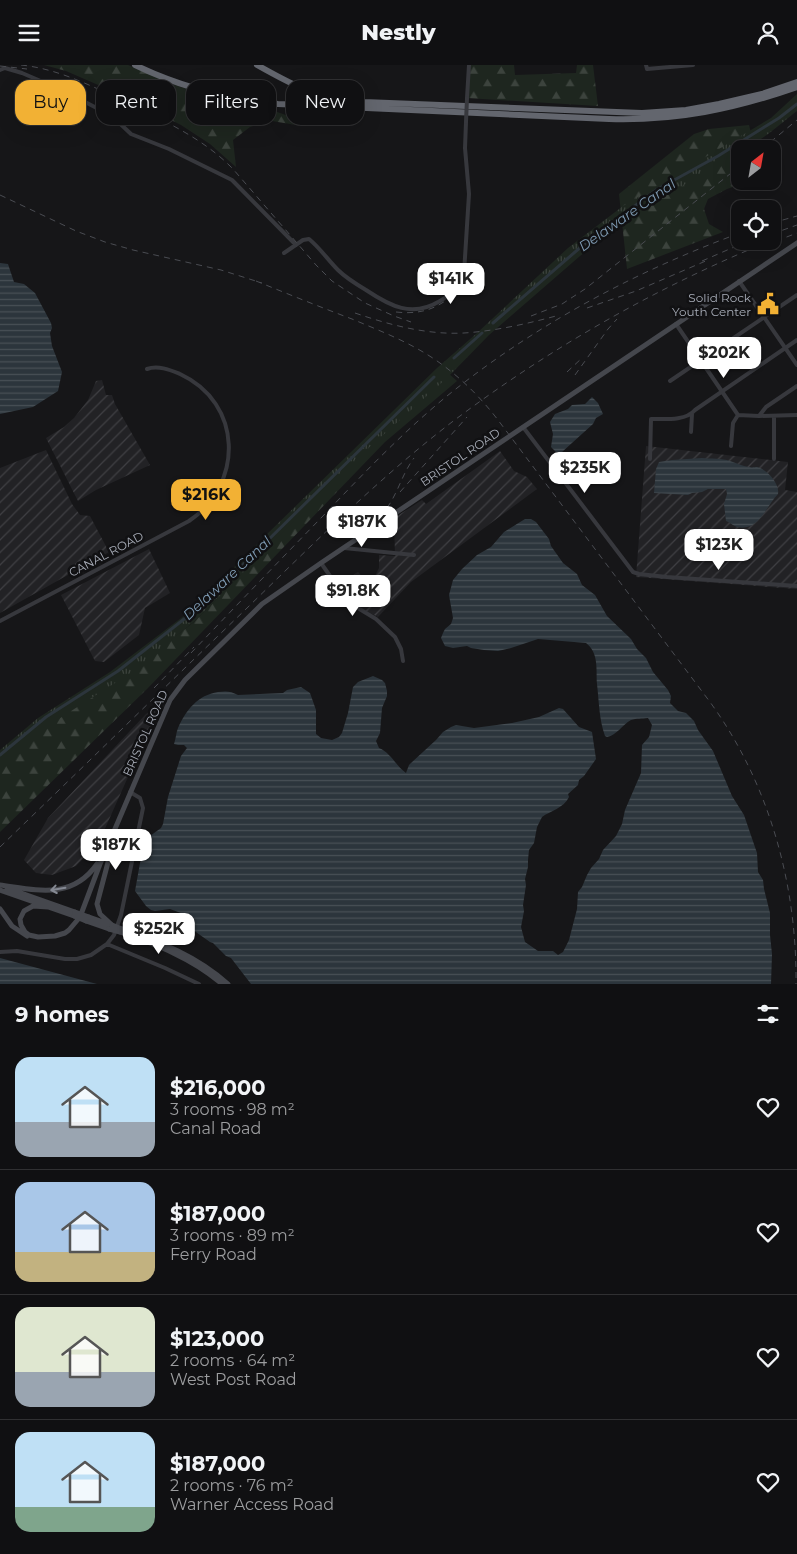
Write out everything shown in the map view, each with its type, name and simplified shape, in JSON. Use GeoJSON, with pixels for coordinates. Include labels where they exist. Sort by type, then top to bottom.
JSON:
{"type":"FeatureCollection","features":[{"type":"Feature","properties":{"kind":"highway"},"geometry":{"type":"LineString","coordinates":[[257,65],[307,91],[336,99],[374,103],[609,113],[653,113],[697,108],[752,97],[797,82]]}},
{"type":"Feature","properties":{"kind":"highway"},"geometry":{"type":"LineString","coordinates":[[137,66],[200,90],[266,103],[614,119],[654,119],[704,113],[742,105],[797,87]]}},
{"type":"Feature","properties":{"kind":"main road","name":"BRISTOL ROAD"},"geometry":{"type":"LineString","coordinates":[[113,833],[165,708],[178,687],[262,604],[797,243]]}},
{"type":"Feature","properties":{"kind":"main road"},"geometry":{"type":"LineString","coordinates":[[110,927],[100,914],[97,898],[119,819]]}},
{"type":"Feature","properties":{"kind":"main road"},"geometry":{"type":"LineString","coordinates":[[0,885],[46,891],[74,885],[95,867],[113,833]]}},
{"type":"Feature","properties":{"kind":"main road"},"geometry":{"type":"LineString","coordinates":[[48,907],[33,906],[24,911],[20,919],[25,932],[34,936],[49,937],[65,933],[76,923],[113,833]]}},
{"type":"Feature","properties":{"kind":"main road"},"geometry":{"type":"LineString","coordinates":[[0,909],[12,926],[30,937],[42,940],[53,939],[68,933],[85,913],[113,833]]}},
{"type":"Feature","properties":{"kind":"main road"},"geometry":{"type":"LineString","coordinates":[[0,885],[163,947],[197,965],[222,984]]}},
{"type":"Feature","properties":{"kind":"main road"},"geometry":{"type":"LineString","coordinates":[[0,890],[48,907],[75,914]]}},
{"type":"Feature","properties":{"kind":"main road"},"geometry":{"type":"LineString","coordinates":[[121,931],[164,944],[182,952],[228,984]]}},
{"type":"Feature","properties":{"kind":"street"},"geometry":{"type":"LineString","coordinates":[[284,253],[304,239],[309,239],[349,279],[380,300],[395,307],[407,309],[432,305],[443,299],[459,284],[464,276],[469,194],[465,148],[469,65]]}},
{"type":"Feature","properties":{"kind":"street"},"geometry":{"type":"LineString","coordinates":[[647,66],[647,69],[693,65]]}},
{"type":"Feature","properties":{"kind":"street"},"geometry":{"type":"LineString","coordinates":[[0,70],[4,68],[22,73],[64,91],[112,116],[131,134],[169,149],[232,181],[296,245]]}},
{"type":"Feature","properties":{"kind":"street"},"geometry":{"type":"LineString","coordinates":[[740,281],[797,365]]}},
{"type":"Feature","properties":{"kind":"street"},"geometry":{"type":"LineString","coordinates":[[670,381],[797,295]]}},
{"type":"Feature","properties":{"kind":"street"},"geometry":{"type":"LineString","coordinates":[[676,324],[738,415]]}},
{"type":"Feature","properties":{"kind":"street"},"geometry":{"type":"LineString","coordinates":[[650,459],[652,419],[682,417],[692,414],[695,410],[797,340]]}},
{"type":"Feature","properties":{"kind":"street","name":"CANAL ROAD"},"geometry":{"type":"LineString","coordinates":[[0,621],[189,521],[206,508],[217,494],[226,473],[229,451],[226,427],[218,409],[205,391],[189,379],[166,369],[152,367],[147,369]]}},
{"type":"Feature","properties":{"kind":"street"},"geometry":{"type":"LineString","coordinates":[[759,416],[766,407],[797,386]]}},
{"type":"Feature","properties":{"kind":"street"},"geometry":{"type":"LineString","coordinates":[[691,433],[692,414]]}},
{"type":"Feature","properties":{"kind":"street"},"geometry":{"type":"LineString","coordinates":[[738,415],[797,415]]}},
{"type":"Feature","properties":{"kind":"street"},"geometry":{"type":"LineString","coordinates":[[731,445],[733,423],[738,415]]}},
{"type":"Feature","properties":{"kind":"street"},"geometry":{"type":"LineString","coordinates":[[774,416],[774,459]]}},
{"type":"Feature","properties":{"kind":"street"},"geometry":{"type":"LineString","coordinates":[[523,427],[630,569],[639,574],[797,586]]}},
{"type":"Feature","properties":{"kind":"street"},"geometry":{"type":"LineString","coordinates":[[344,548],[414,555]]}},
{"type":"Feature","properties":{"kind":"street"},"geometry":{"type":"LineString","coordinates":[[321,563],[348,602],[376,619],[395,637],[401,649],[403,661]]}},
{"type":"Feature","properties":{"kind":"street"},"geometry":{"type":"LineString","coordinates":[[0,952],[17,951],[71,959],[91,955],[107,944],[114,935],[121,915],[142,808],[140,798],[130,792]]}},
{"type":"Feature","properties":{"kind":"street"},"geometry":{"type":"LineString","coordinates":[[107,944],[200,984]]}},
{"type":"Feature","properties":{"kind":"shaded area"},"geometry":{"type":"Polygon","coordinates":[[[0,263],[8,264],[14,282],[24,284],[35,293],[51,323],[52,346],[62,372],[58,391],[33,407],[0,414],[0,263]]]}},
{"type":"Feature","properties":{"kind":"shaded area"},"geometry":{"type":"Polygon","coordinates":[[[102,380],[106,395],[112,395],[115,404],[150,465],[96,490],[78,501],[46,438],[64,427],[74,418],[88,400],[96,381],[102,380]]]}},
{"type":"Feature","properties":{"kind":"shaded area"},"geometry":{"type":"Polygon","coordinates":[[[592,397],[598,403],[603,414],[596,418],[593,424],[562,452],[556,452],[551,447],[553,434],[550,422],[555,414],[568,409],[572,405],[585,404],[592,397]]]}},
{"type":"Feature","properties":{"kind":"shaded area"},"geometry":{"type":"Polygon","coordinates":[[[646,446],[788,462],[785,490],[797,492],[797,589],[636,577],[646,446]]]}},
{"type":"Feature","properties":{"kind":"shaded area"},"geometry":{"type":"Polygon","coordinates":[[[46,450],[72,504],[80,515],[90,516],[109,552],[0,613],[0,468],[46,450]]]}},
{"type":"Feature","properties":{"kind":"shaded area"},"geometry":{"type":"Polygon","coordinates":[[[500,451],[514,471],[527,477],[537,489],[411,582],[378,617],[350,603],[338,585],[358,572],[375,590],[375,576],[379,568],[379,555],[395,556],[394,518],[422,500],[426,504],[500,451]]]}},
{"type":"Feature","properties":{"kind":"shaded area"},"geometry":{"type":"Polygon","coordinates":[[[702,458],[724,459],[746,467],[761,468],[775,482],[778,494],[761,517],[751,526],[745,528],[737,527],[726,521],[724,504],[727,494],[726,489],[708,489],[688,495],[654,493],[656,469],[659,462],[702,458]]]}},
{"type":"Feature","properties":{"kind":"shaded area"},"geometry":{"type":"Polygon","coordinates":[[[525,519],[531,519],[536,522],[549,539],[551,546],[563,563],[577,574],[582,585],[595,595],[607,616],[631,639],[646,658],[653,672],[668,690],[671,696],[670,703],[678,711],[686,713],[694,721],[713,751],[732,796],[744,815],[757,853],[758,872],[763,880],[770,913],[771,984],[251,984],[231,958],[193,930],[190,925],[189,916],[170,909],[155,911],[146,906],[135,891],[140,863],[146,842],[163,824],[168,797],[181,756],[187,748],[184,745],[174,744],[178,728],[189,709],[204,696],[218,692],[238,695],[283,693],[287,690],[301,687],[310,693],[316,710],[316,734],[321,738],[332,740],[339,737],[342,733],[353,687],[358,682],[373,676],[385,683],[387,691],[382,708],[380,733],[376,741],[379,748],[387,753],[406,773],[409,765],[443,732],[456,725],[474,728],[512,723],[539,717],[559,708],[563,709],[579,727],[592,732],[596,759],[579,780],[578,785],[568,794],[567,801],[542,817],[537,827],[534,843],[529,850],[525,879],[524,911],[521,927],[525,942],[538,951],[553,951],[558,955],[563,952],[569,940],[577,909],[578,892],[591,868],[599,859],[603,850],[616,836],[622,824],[625,810],[641,773],[642,745],[649,737],[652,725],[648,718],[633,719],[614,734],[605,736],[600,710],[595,656],[586,643],[538,639],[498,651],[467,646],[453,648],[445,646],[441,638],[453,618],[449,595],[453,580],[477,555],[491,547],[504,532],[525,519]]]}},
{"type":"Feature","properties":{"kind":"shaded area"},"geometry":{"type":"Polygon","coordinates":[[[149,549],[170,593],[145,608],[139,635],[104,662],[95,661],[61,595],[149,549]]]}},
{"type":"Feature","properties":{"kind":"shaded area"},"geometry":{"type":"Polygon","coordinates":[[[161,703],[99,842],[76,866],[52,875],[36,873],[24,860],[48,818],[146,714],[161,703]]]}},
{"type":"Feature","properties":{"kind":"shaded area"},"geometry":{"type":"Polygon","coordinates":[[[0,958],[97,984],[0,984],[0,958]]]}},
{"type":"Feature","properties":{"kind":"green space"},"geometry":{"type":"Polygon","coordinates":[[[44,65],[128,65],[163,80],[96,80],[96,84],[66,71],[44,65]]]}},
{"type":"Feature","properties":{"kind":"green space"},"geometry":{"type":"Polygon","coordinates":[[[469,65],[514,65],[515,75],[576,73],[577,65],[593,65],[598,106],[467,98],[469,65]]]}},
{"type":"Feature","properties":{"kind":"green space"},"geometry":{"type":"Polygon","coordinates":[[[176,85],[186,88],[186,125],[257,125],[250,127],[233,140],[236,167],[210,144],[176,122],[176,85]]]}},
{"type":"Feature","properties":{"kind":"green space"},"geometry":{"type":"Polygon","coordinates":[[[797,94],[797,111],[761,139],[734,140],[771,118],[797,94]]]}},
{"type":"Feature","properties":{"kind":"green space"},"geometry":{"type":"Polygon","coordinates":[[[276,112],[286,115],[286,123],[276,122],[276,112]]]}},
{"type":"Feature","properties":{"kind":"green space"},"geometry":{"type":"Polygon","coordinates":[[[749,125],[753,140],[731,140],[731,188],[708,199],[704,209],[709,224],[723,232],[627,269],[619,194],[694,134],[709,129],[749,125]]]}},
{"type":"Feature","properties":{"kind":"green space"},"geometry":{"type":"Polygon","coordinates":[[[731,142],[731,156],[631,217],[580,256],[489,335],[448,377],[355,460],[196,620],[129,674],[57,720],[0,763],[0,750],[38,718],[110,672],[193,609],[437,368],[568,248],[623,206],[731,142]]]}},
{"type":"Feature","properties":{"kind":"green space"},"geometry":{"type":"Polygon","coordinates":[[[448,373],[457,381],[385,442],[147,689],[0,832],[0,762],[56,717],[130,671],[194,622],[346,468],[448,373]]]}},
{"type":"Feature","properties":{"kind":"waterway","name":"Delaware Canal"},"geometry":{"type":"LineString","coordinates":[[493,323],[582,246],[656,190],[718,156],[779,118],[797,104]]}},
{"type":"Feature","properties":{"kind":"waterway","name":"Delaware Canal"},"geometry":{"type":"LineString","coordinates":[[454,358],[482,333]]}},
{"type":"Feature","properties":{"kind":"waterway","name":"Delaware Canal"},"geometry":{"type":"LineString","coordinates":[[0,755],[46,717],[118,671],[202,605],[434,377]]}},
{"type":"Feature","properties":{"kind":"railway"},"geometry":{"type":"LineString","coordinates":[[21,65],[49,70],[87,84],[155,116],[196,139],[233,169],[332,281],[365,303],[411,322]]}},
{"type":"Feature","properties":{"kind":"railway"},"geometry":{"type":"LineString","coordinates":[[0,66],[27,69]]}},
{"type":"Feature","properties":{"kind":"railway"},"geometry":{"type":"LineString","coordinates":[[773,140],[797,120]]}},
{"type":"Feature","properties":{"kind":"railway"},"geometry":{"type":"LineString","coordinates":[[531,316],[562,304],[585,289],[731,173]]}},
{"type":"Feature","properties":{"kind":"railway"},"geometry":{"type":"LineString","coordinates":[[0,195],[76,231],[105,242],[221,270],[262,283]]}},
{"type":"Feature","properties":{"kind":"railway"},"geometry":{"type":"LineString","coordinates":[[781,220],[797,216]]}},
{"type":"Feature","properties":{"kind":"railway"},"geometry":{"type":"LineString","coordinates":[[781,231],[797,225]]}},
{"type":"Feature","properties":{"kind":"railway"},"geometry":{"type":"LineString","coordinates":[[781,239],[797,233]]}},
{"type":"Feature","properties":{"kind":"railway"},"geometry":{"type":"LineString","coordinates":[[191,653],[352,486],[414,425],[447,396],[515,346],[587,303],[662,265],[731,236]]}},
{"type":"Feature","properties":{"kind":"railway"},"geometry":{"type":"LineString","coordinates":[[702,261],[731,248]]}},
{"type":"Feature","properties":{"kind":"railway"},"geometry":{"type":"LineString","coordinates":[[0,847],[346,512],[452,422],[527,369],[605,321],[686,278],[749,250]]}},
{"type":"Feature","properties":{"kind":"railway"},"geometry":{"type":"LineString","coordinates":[[587,308],[636,291],[708,260]]}},
{"type":"Feature","properties":{"kind":"railway"},"geometry":{"type":"LineString","coordinates":[[396,312],[419,312],[438,306],[470,279]]}},
{"type":"Feature","properties":{"kind":"railway"},"geometry":{"type":"LineString","coordinates":[[256,281],[371,327],[419,350],[457,376],[474,392],[498,420],[710,702],[731,733],[763,800],[776,836],[785,872],[791,909],[795,946],[796,984]]}},
{"type":"Feature","properties":{"kind":"railway"},"geometry":{"type":"LineString","coordinates":[[355,313],[422,331],[450,333],[499,329],[556,316]]}},
{"type":"Feature","properties":{"kind":"railway"},"geometry":{"type":"LineString","coordinates":[[575,375],[617,319]]}},
{"type":"Feature","properties":{"kind":"railway"},"geometry":{"type":"LineString","coordinates":[[567,372],[582,358]]}},
{"type":"Feature","properties":{"kind":"railway"},"geometry":{"type":"LineString","coordinates":[[400,492],[467,417]]}},
{"type":"Feature","properties":{"kind":"railway"},"geometry":{"type":"LineString","coordinates":[[362,529],[380,516],[387,508],[414,458]]}},
{"type":"Feature","properties":{"kind":"railway"},"geometry":{"type":"LineString","coordinates":[[154,688],[194,647]]}},
{"type":"Feature","properties":{"kind":"place","name":"Solid Rock Youth Center"},"geometry":{"type":"Point","coordinates":[768,304]}}]}
